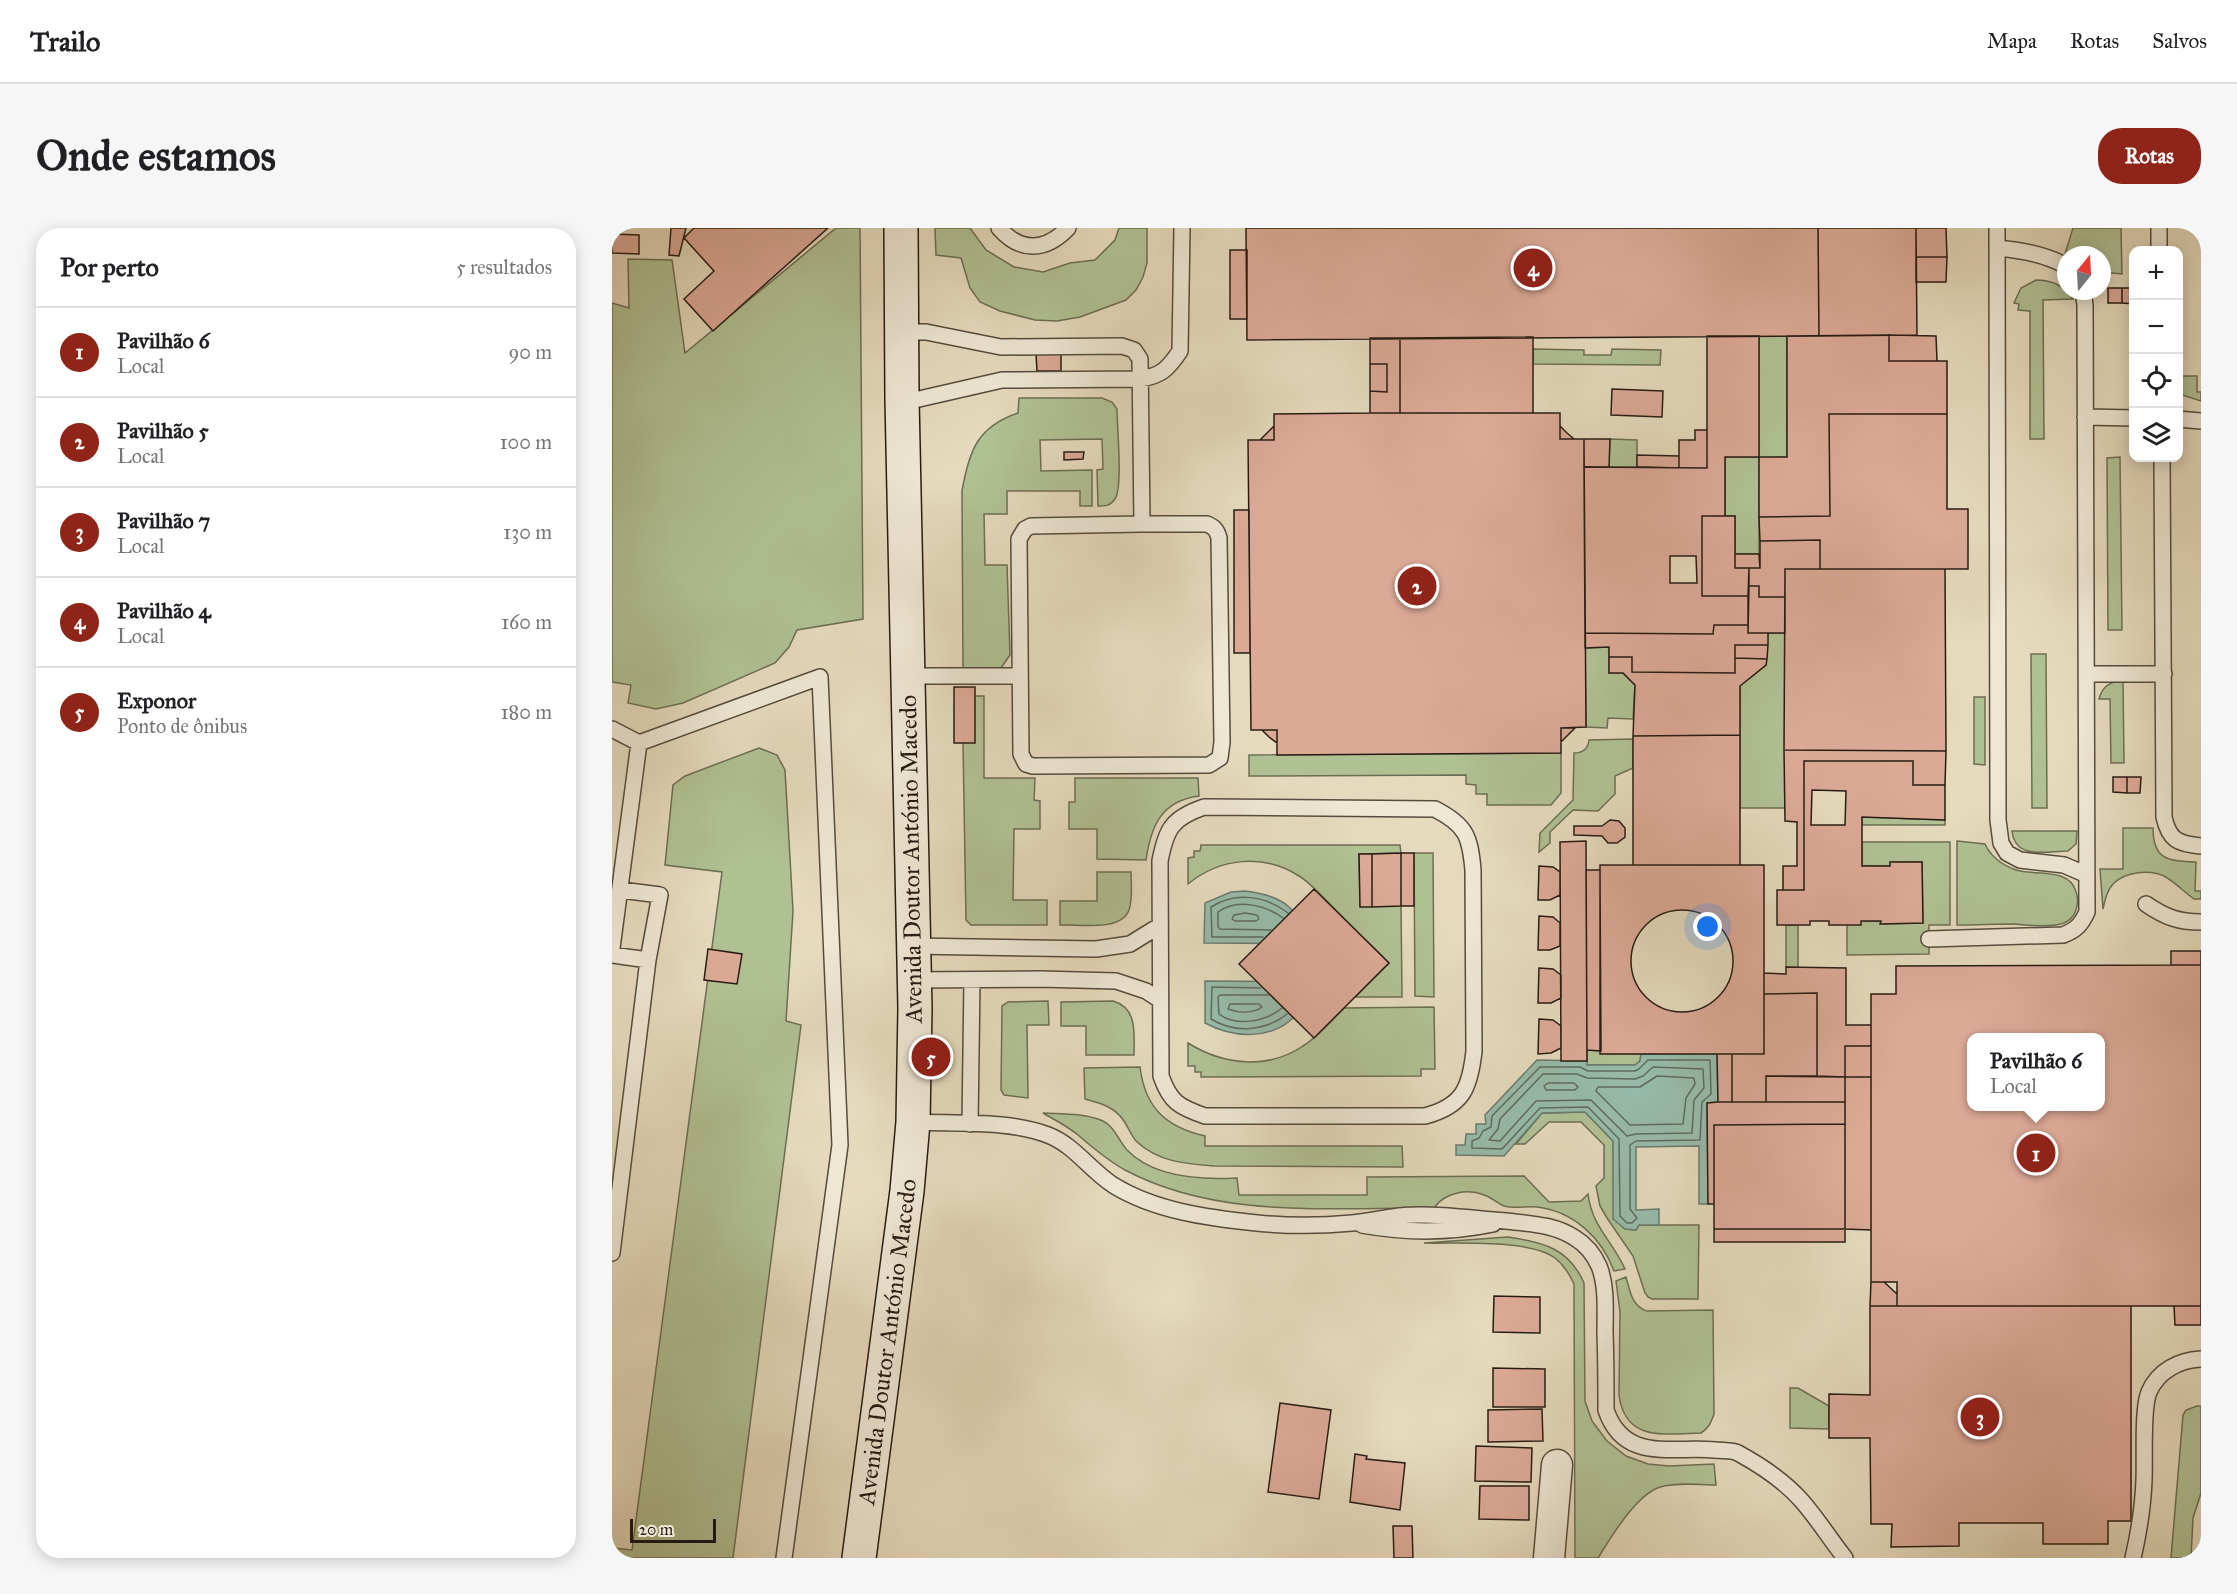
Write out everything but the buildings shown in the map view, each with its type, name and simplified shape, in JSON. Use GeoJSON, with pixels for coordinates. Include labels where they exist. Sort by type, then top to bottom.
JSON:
{"type":"FeatureCollection","features":[{"type":"Feature","properties":{"kind":"main road","name":"Avenida Doutor António Macedo"},"geometry":{"type":"LineString","coordinates":[[859,1558],[914,1122],[913,946],[902,399],[902,228]]}},
{"type":"Feature","properties":{"kind":"street"},"geometry":{"type":"LineString","coordinates":[[1549,1558],[1557,1465]]}},
{"type":"Feature","properties":{"kind":"lane"},"geometry":{"type":"LineString","coordinates":[[999,228],[1017,243],[1030,247],[1047,245],[1060,237],[1068,228]]}},
{"type":"Feature","properties":{"kind":"lane"},"geometry":{"type":"LineString","coordinates":[[902,399],[919,399],[1002,381],[1156,377],[1171,364],[1180,351],[1182,228]]}},
{"type":"Feature","properties":{"kind":"lane"},"geometry":{"type":"LineString","coordinates":[[1997,228],[1998,820],[2001,843],[2007,853],[2020,860],[2064,864],[2087,874]]}},
{"type":"Feature","properties":{"kind":"lane"},"geometry":{"type":"LineString","coordinates":[[2159,228],[2159,246]]}},
{"type":"Feature","properties":{"kind":"lane"},"geometry":{"type":"LineString","coordinates":[[1997,248],[2036,254],[2057,261]]}},
{"type":"Feature","properties":{"kind":"lane"},"geometry":{"type":"LineString","coordinates":[[1929,939],[2043,937],[2073,931],[2081,925],[2087,912],[2084,300]]}},
{"type":"Feature","properties":{"kind":"lane"},"geometry":{"type":"LineString","coordinates":[[902,332],[926,332],[1001,347],[1122,346],[1134,350],[1140,359],[1142,524]]}},
{"type":"Feature","properties":{"kind":"lane"},"geometry":{"type":"LineString","coordinates":[[2085,417],[2129,418]]}},
{"type":"Feature","properties":{"kind":"lane"},"geometry":{"type":"LineString","coordinates":[[2183,419],[2201,421]]}},
{"type":"Feature","properties":{"kind":"lane"},"geometry":{"type":"LineString","coordinates":[[2162,462],[2164,817],[2167,830],[2175,840],[2201,846]]}},
{"type":"Feature","properties":{"kind":"lane"},"geometry":{"type":"LineString","coordinates":[[1142,524],[1207,524],[1213,526],[1218,532],[1222,742],[1220,758],[1209,765],[1033,766],[1026,764],[1021,754],[1018,539],[1031,526],[1142,524]]}},
{"type":"Feature","properties":{"kind":"lane"},"geometry":{"type":"LineString","coordinates":[[2087,674],[2164,674]]}},
{"type":"Feature","properties":{"kind":"lane"},"geometry":{"type":"LineString","coordinates":[[908,676],[1020,676]]}},
{"type":"Feature","properties":{"kind":"lane"},"geometry":{"type":"LineString","coordinates":[[612,729],[639,743],[820,677],[840,1145],[784,1558]]}},
{"type":"Feature","properties":{"kind":"lane"},"geometry":{"type":"LineString","coordinates":[[612,948],[639,743]]}},
{"type":"Feature","properties":{"kind":"lane"},"geometry":{"type":"LineString","coordinates":[[1204,807],[1435,809],[1453,818],[1466,831],[1471,847],[1473,870],[1474,1051],[1472,1074],[1465,1092],[1455,1103],[1441,1112],[1425,1116],[1205,1116],[1181,1107],[1167,1093],[1161,1076],[1160,1000],[1160,861],[1163,843],[1173,825],[1185,814],[1204,807]]}},
{"type":"Feature","properties":{"kind":"lane"},"geometry":{"type":"LineString","coordinates":[[612,1253],[648,960],[660,895],[621,891]]}},
{"type":"Feature","properties":{"kind":"lane"},"geometry":{"type":"LineString","coordinates":[[2146,904],[2163,916],[2188,922],[2201,922]]}},
{"type":"Feature","properties":{"kind":"lane"},"geometry":{"type":"LineString","coordinates":[[913,946],[1096,949],[1130,944],[1160,927]]}},
{"type":"Feature","properties":{"kind":"lane"},"geometry":{"type":"LineString","coordinates":[[612,955],[648,960]]}},
{"type":"Feature","properties":{"kind":"lane"},"geometry":{"type":"LineString","coordinates":[[913,980],[1116,981],[1139,988],[1160,1000]]}},
{"type":"Feature","properties":{"kind":"lane"},"geometry":{"type":"LineString","coordinates":[[970,1124],[972,980]]}},
{"type":"Feature","properties":{"kind":"lane"},"geometry":{"type":"LineString","coordinates":[[914,1122],[1014,1126],[1031,1129],[1051,1136],[1073,1150],[1113,1185],[1165,1207],[1208,1216],[1259,1223],[1352,1223],[1389,1230],[1466,1230],[1505,1221],[1532,1223],[1557,1229],[1576,1238],[1590,1251],[1599,1265],[1605,1302],[1606,1410],[1610,1423],[1619,1436],[1649,1449],[1704,1449],[1736,1452],[1772,1474],[1800,1499],[1841,1556]]}},
{"type":"Feature","properties":{"kind":"lane"},"geometry":{"type":"LineString","coordinates":[[2133,1558],[2140,1526],[2146,1406],[2149,1392],[2162,1372],[2192,1359],[2201,1359]]}},
{"type":"Feature","properties":{"kind":"shaded area"},"geometry":{"type":"Polygon","coordinates":[[[836,228],[860,228],[863,619],[797,630],[789,647],[775,663],[683,703],[656,709],[628,703],[631,685],[612,682],[612,303],[629,308],[628,259],[672,260],[685,353],[836,228]]]}},
{"type":"Feature","properties":{"kind":"shaded area"},"geometry":{"type":"Polygon","coordinates":[[[935,228],[970,228],[986,250],[1014,267],[1043,272],[1070,263],[1095,260],[1115,240],[1119,228],[1147,228],[1147,263],[1136,290],[1126,300],[1080,317],[1057,321],[1035,320],[1000,311],[980,302],[970,288],[961,258],[936,255],[935,228]]]}},
{"type":"Feature","properties":{"kind":"shaded area"},"geometry":{"type":"Polygon","coordinates":[[[2073,228],[2121,228],[2122,274],[2111,273],[2111,246],[2067,246],[2073,228]]]}},
{"type":"Feature","properties":{"kind":"shaded area"},"geometry":{"type":"Polygon","coordinates":[[[2036,280],[2057,285],[2057,300],[2043,300],[2044,439],[2030,439],[2030,311],[2018,310],[2019,304],[2014,303],[2021,288],[2036,280]]]}},
{"type":"Feature","properties":{"kind":"shaded area"},"geometry":{"type":"Polygon","coordinates":[[[1759,336],[1787,336],[1787,457],[1759,458],[1759,554],[1735,554],[1735,516],[1725,516],[1725,457],[1759,457],[1759,336]]]}},
{"type":"Feature","properties":{"kind":"shaded area"},"geometry":{"type":"Polygon","coordinates":[[[1533,349],[1584,350],[1584,355],[1611,355],[1612,349],[1661,350],[1660,365],[1533,364],[1533,349]]]}},
{"type":"Feature","properties":{"kind":"shaded area"},"geometry":{"type":"Polygon","coordinates":[[[2183,376],[2197,376],[2197,392],[2201,392],[2201,401],[2183,395],[2183,376]]]}},
{"type":"Feature","properties":{"kind":"shaded area"},"geometry":{"type":"Polygon","coordinates":[[[1019,398],[1102,398],[1112,402],[1117,409],[1119,483],[1117,493],[1111,503],[1098,506],[1097,470],[1103,469],[1102,439],[1040,440],[1041,471],[1092,470],[1092,506],[1080,506],[1080,491],[1007,491],[1007,514],[984,514],[985,565],[1007,565],[1010,655],[1001,668],[963,670],[962,491],[968,464],[977,442],[993,425],[1018,413],[1019,398]]]}},
{"type":"Feature","properties":{"kind":"shaded area"},"geometry":{"type":"Polygon","coordinates":[[[1610,439],[1637,440],[1637,467],[1609,467],[1610,439]]]}},
{"type":"Feature","properties":{"kind":"shaded area"},"geometry":{"type":"Polygon","coordinates":[[[2120,457],[2122,630],[2108,630],[2107,458],[2120,457]]]}},
{"type":"Feature","properties":{"kind":"shaded area"},"geometry":{"type":"Polygon","coordinates":[[[1768,633],[1785,633],[1785,808],[1740,808],[1740,686],[1766,665],[1768,633]]]}},
{"type":"Feature","properties":{"kind":"shaded area"},"geometry":{"type":"Polygon","coordinates":[[[1609,647],[1609,673],[1623,673],[1635,685],[1633,719],[1608,718],[1607,728],[1586,727],[1585,648],[1609,647]]]}},
{"type":"Feature","properties":{"kind":"shaded area"},"geometry":{"type":"Polygon","coordinates":[[[2031,654],[2046,654],[2047,808],[2032,808],[2031,654]]]}},
{"type":"Feature","properties":{"kind":"shaded area"},"geometry":{"type":"Polygon","coordinates":[[[2123,680],[2124,763],[2111,763],[2110,699],[2099,699],[2106,686],[2123,680]]]}},
{"type":"Feature","properties":{"kind":"shaded area"},"geometry":{"type":"Polygon","coordinates":[[[975,696],[984,696],[984,778],[1035,778],[1034,800],[1040,801],[1040,829],[1014,829],[1013,900],[1047,900],[1047,925],[971,925],[966,920],[963,743],[975,696]]]}},
{"type":"Feature","properties":{"kind":"shaded area"},"geometry":{"type":"Polygon","coordinates":[[[1974,697],[1985,697],[1985,765],[1974,764],[1974,697]]]}},
{"type":"Feature","properties":{"kind":"shaded area"},"geometry":{"type":"Polygon","coordinates":[[[1633,739],[1633,768],[1615,776],[1615,794],[1598,811],[1573,810],[1550,832],[1550,843],[1539,852],[1540,833],[1573,800],[1574,753],[1584,750],[1589,740],[1633,739]]]}},
{"type":"Feature","properties":{"kind":"shaded area"},"geometry":{"type":"Polygon","coordinates":[[[759,748],[777,755],[785,770],[793,911],[786,1021],[801,1025],[733,1558],[612,1558],[612,1548],[632,1550],[722,872],[665,865],[673,785],[685,776],[759,748]]]}},
{"type":"Feature","properties":{"kind":"shaded area"},"geometry":{"type":"Polygon","coordinates":[[[1561,753],[1561,793],[1551,805],[1487,805],[1487,794],[1476,794],[1476,785],[1466,784],[1466,775],[1249,776],[1249,755],[1561,753]]]}},
{"type":"Feature","properties":{"kind":"shaded area"},"geometry":{"type":"Polygon","coordinates":[[[1075,778],[1198,778],[1199,796],[1175,803],[1160,817],[1151,836],[1146,860],[1097,859],[1097,829],[1069,829],[1069,802],[1075,802],[1075,778]]]}},
{"type":"Feature","properties":{"kind":"shaded area"},"geometry":{"type":"Polygon","coordinates":[[[1862,817],[1945,820],[1945,825],[1862,825],[1862,817]]]}},
{"type":"Feature","properties":{"kind":"shaded area"},"geometry":{"type":"Polygon","coordinates":[[[2123,828],[2153,828],[2156,847],[2164,857],[2177,861],[2196,862],[2195,891],[2201,891],[2201,899],[2194,899],[2164,876],[2138,873],[2125,876],[2114,883],[2108,892],[2103,909],[2100,869],[2123,869],[2123,828]]]}},
{"type":"Feature","properties":{"kind":"shaded area"},"geometry":{"type":"Polygon","coordinates":[[[2012,831],[2077,831],[2076,844],[2068,851],[2033,852],[2019,846],[2014,840],[2012,831]]]}},
{"type":"Feature","properties":{"kind":"shaded area"},"geometry":{"type":"Polygon","coordinates":[[[1957,841],[1985,844],[1998,860],[2016,870],[2050,874],[2067,879],[2077,896],[2074,914],[2066,922],[2058,925],[1957,925],[1957,841]]]}},
{"type":"Feature","properties":{"kind":"shaded area"},"geometry":{"type":"Polygon","coordinates":[[[1862,842],[1950,842],[1950,925],[1929,925],[1929,954],[1847,955],[1847,925],[1861,921],[1881,921],[1881,924],[1923,923],[1922,862],[1891,862],[1890,866],[1862,866],[1862,842]]]}},
{"type":"Feature","properties":{"kind":"shaded area"},"geometry":{"type":"Polygon","coordinates":[[[1201,845],[1400,845],[1401,853],[1359,854],[1360,906],[1401,906],[1402,997],[1355,997],[1389,963],[1299,876],[1271,864],[1242,862],[1214,869],[1188,884],[1188,858],[1194,857],[1194,851],[1200,851],[1201,845]]]}},
{"type":"Feature","properties":{"kind":"shaded area"},"geometry":{"type":"Polygon","coordinates":[[[1414,853],[1433,853],[1434,997],[1415,996],[1414,853]]]}},
{"type":"Feature","properties":{"kind":"shaded area"},"geometry":{"type":"Polygon","coordinates":[[[1097,872],[1131,872],[1131,901],[1125,917],[1109,924],[1060,925],[1060,901],[1097,901],[1097,872]]]}},
{"type":"Feature","properties":{"kind":"shaded area"},"geometry":{"type":"Polygon","coordinates":[[[1786,925],[1798,925],[1798,968],[1786,967],[1786,925]]]}},
{"type":"Feature","properties":{"kind":"shaded area"},"geometry":{"type":"Polygon","coordinates":[[[1048,1001],[1049,1025],[1027,1025],[1028,1098],[1004,1095],[1001,1090],[1002,1006],[1008,1002],[1048,1001]]]}},
{"type":"Feature","properties":{"kind":"shaded area"},"geometry":{"type":"Polygon","coordinates":[[[1113,1001],[1127,1009],[1131,1016],[1134,1031],[1134,1055],[1086,1055],[1086,1026],[1061,1026],[1061,1002],[1113,1001]]]}},
{"type":"Feature","properties":{"kind":"shaded area"},"geometry":{"type":"Polygon","coordinates":[[[1434,1007],[1435,1069],[1421,1069],[1421,1076],[1201,1077],[1201,1072],[1195,1072],[1195,1066],[1188,1066],[1188,1043],[1231,1060],[1246,1062],[1275,1059],[1309,1042],[1344,1008],[1434,1007]]]}},
{"type":"Feature","properties":{"kind":"shaded area"},"geometry":{"type":"Polygon","coordinates":[[[1587,1050],[1641,1054],[1640,1061],[1635,1065],[1587,1065],[1587,1050]]]}},
{"type":"Feature","properties":{"kind":"shaded area"},"geometry":{"type":"Polygon","coordinates":[[[1140,1067],[1147,1094],[1160,1114],[1179,1127],[1205,1136],[1205,1146],[1402,1146],[1403,1167],[1214,1166],[1183,1163],[1163,1158],[1136,1141],[1116,1112],[1102,1104],[1085,1099],[1084,1068],[1140,1067]]]}},
{"type":"Feature","properties":{"kind":"shaded area"},"geometry":{"type":"Polygon","coordinates":[[[1585,1112],[1613,1141],[1614,1219],[1625,1229],[1636,1230],[1639,1225],[1699,1225],[1698,1299],[1652,1299],[1645,1293],[1633,1256],[1600,1206],[1596,1186],[1604,1178],[1604,1145],[1581,1122],[1549,1122],[1525,1144],[1516,1144],[1542,1113],[1585,1112]]]}},
{"type":"Feature","properties":{"kind":"shaded area"},"geometry":{"type":"Polygon","coordinates":[[[1043,1113],[1096,1118],[1107,1123],[1127,1150],[1151,1166],[1164,1172],[1193,1177],[1237,1178],[1239,1195],[1367,1195],[1367,1177],[1524,1176],[1549,1202],[1581,1201],[1588,1194],[1598,1225],[1625,1269],[1614,1271],[1594,1237],[1563,1214],[1537,1207],[1504,1206],[1477,1193],[1463,1192],[1450,1195],[1434,1208],[1316,1209],[1237,1204],[1199,1197],[1161,1186],[1125,1170],[1070,1129],[1043,1113]]]}},
{"type":"Feature","properties":{"kind":"shaded area"},"geometry":{"type":"Polygon","coordinates":[[[1508,1237],[1532,1241],[1562,1254],[1578,1271],[1584,1283],[1585,1401],[1592,1421],[1607,1441],[1626,1456],[1648,1464],[1669,1466],[1714,1464],[1716,1485],[1667,1485],[1651,1491],[1633,1507],[1598,1558],[1575,1558],[1574,1284],[1570,1276],[1555,1258],[1529,1248],[1492,1244],[1424,1243],[1508,1237]]]}},
{"type":"Feature","properties":{"kind":"shaded area"},"geometry":{"type":"Polygon","coordinates":[[[1626,1277],[1635,1302],[1647,1311],[1713,1310],[1714,1414],[1708,1427],[1701,1433],[1648,1432],[1629,1421],[1623,1410],[1619,1395],[1620,1312],[1616,1281],[1626,1277]]]}},
{"type":"Feature","properties":{"kind":"shaded area"},"geometry":{"type":"Polygon","coordinates":[[[1790,1388],[1798,1388],[1829,1406],[1829,1429],[1790,1428],[1790,1388]]]}},
{"type":"Feature","properties":{"kind":"shaded area"},"geometry":{"type":"Polygon","coordinates":[[[2201,1406],[2201,1493],[2193,1518],[2191,1558],[2171,1558],[2183,1415],[2186,1410],[2201,1406]]]}},
{"type":"Feature","properties":{"kind":"water"},"geometry":{"type":"Polygon","coordinates":[[[1245,891],[1271,896],[1288,906],[1295,913],[1314,944],[1204,943],[1205,903],[1231,892],[1245,891]]]}},
{"type":"Feature","properties":{"kind":"water"},"geometry":{"type":"Polygon","coordinates":[[[1205,981],[1315,982],[1299,1011],[1286,1023],[1264,1033],[1240,1034],[1205,1023],[1205,981]]]}},
{"type":"Feature","properties":{"kind":"water"},"geometry":{"type":"Polygon","coordinates":[[[1641,1054],[1717,1054],[1718,1102],[1707,1103],[1708,1204],[1699,1204],[1699,1146],[1636,1147],[1636,1210],[1659,1209],[1659,1225],[1639,1225],[1636,1230],[1625,1229],[1613,1219],[1613,1141],[1585,1112],[1542,1113],[1504,1156],[1456,1155],[1456,1145],[1465,1145],[1466,1134],[1476,1134],[1476,1124],[1486,1124],[1485,1115],[1537,1060],[1587,1061],[1587,1065],[1635,1065],[1640,1061],[1641,1054]]]}},
{"type":"Feature","properties":{"kind":"place","name":"Pavilhão 4"},"geometry":{"type":"Point","coordinates":[1533,268]}},
{"type":"Feature","properties":{"kind":"place","name":"Pavilhão 5"},"geometry":{"type":"Point","coordinates":[1417,586]}},
{"type":"Feature","properties":{"kind":"place","name":"Exponor"},"geometry":{"type":"Point","coordinates":[931,1057]}},
{"type":"Feature","properties":{"kind":"place","name":"Pavilhão 6"},"geometry":{"type":"Point","coordinates":[2036,1153]}},
{"type":"Feature","properties":{"kind":"place","name":"Pavilhão 7"},"geometry":{"type":"Point","coordinates":[1980,1417]}}]}
